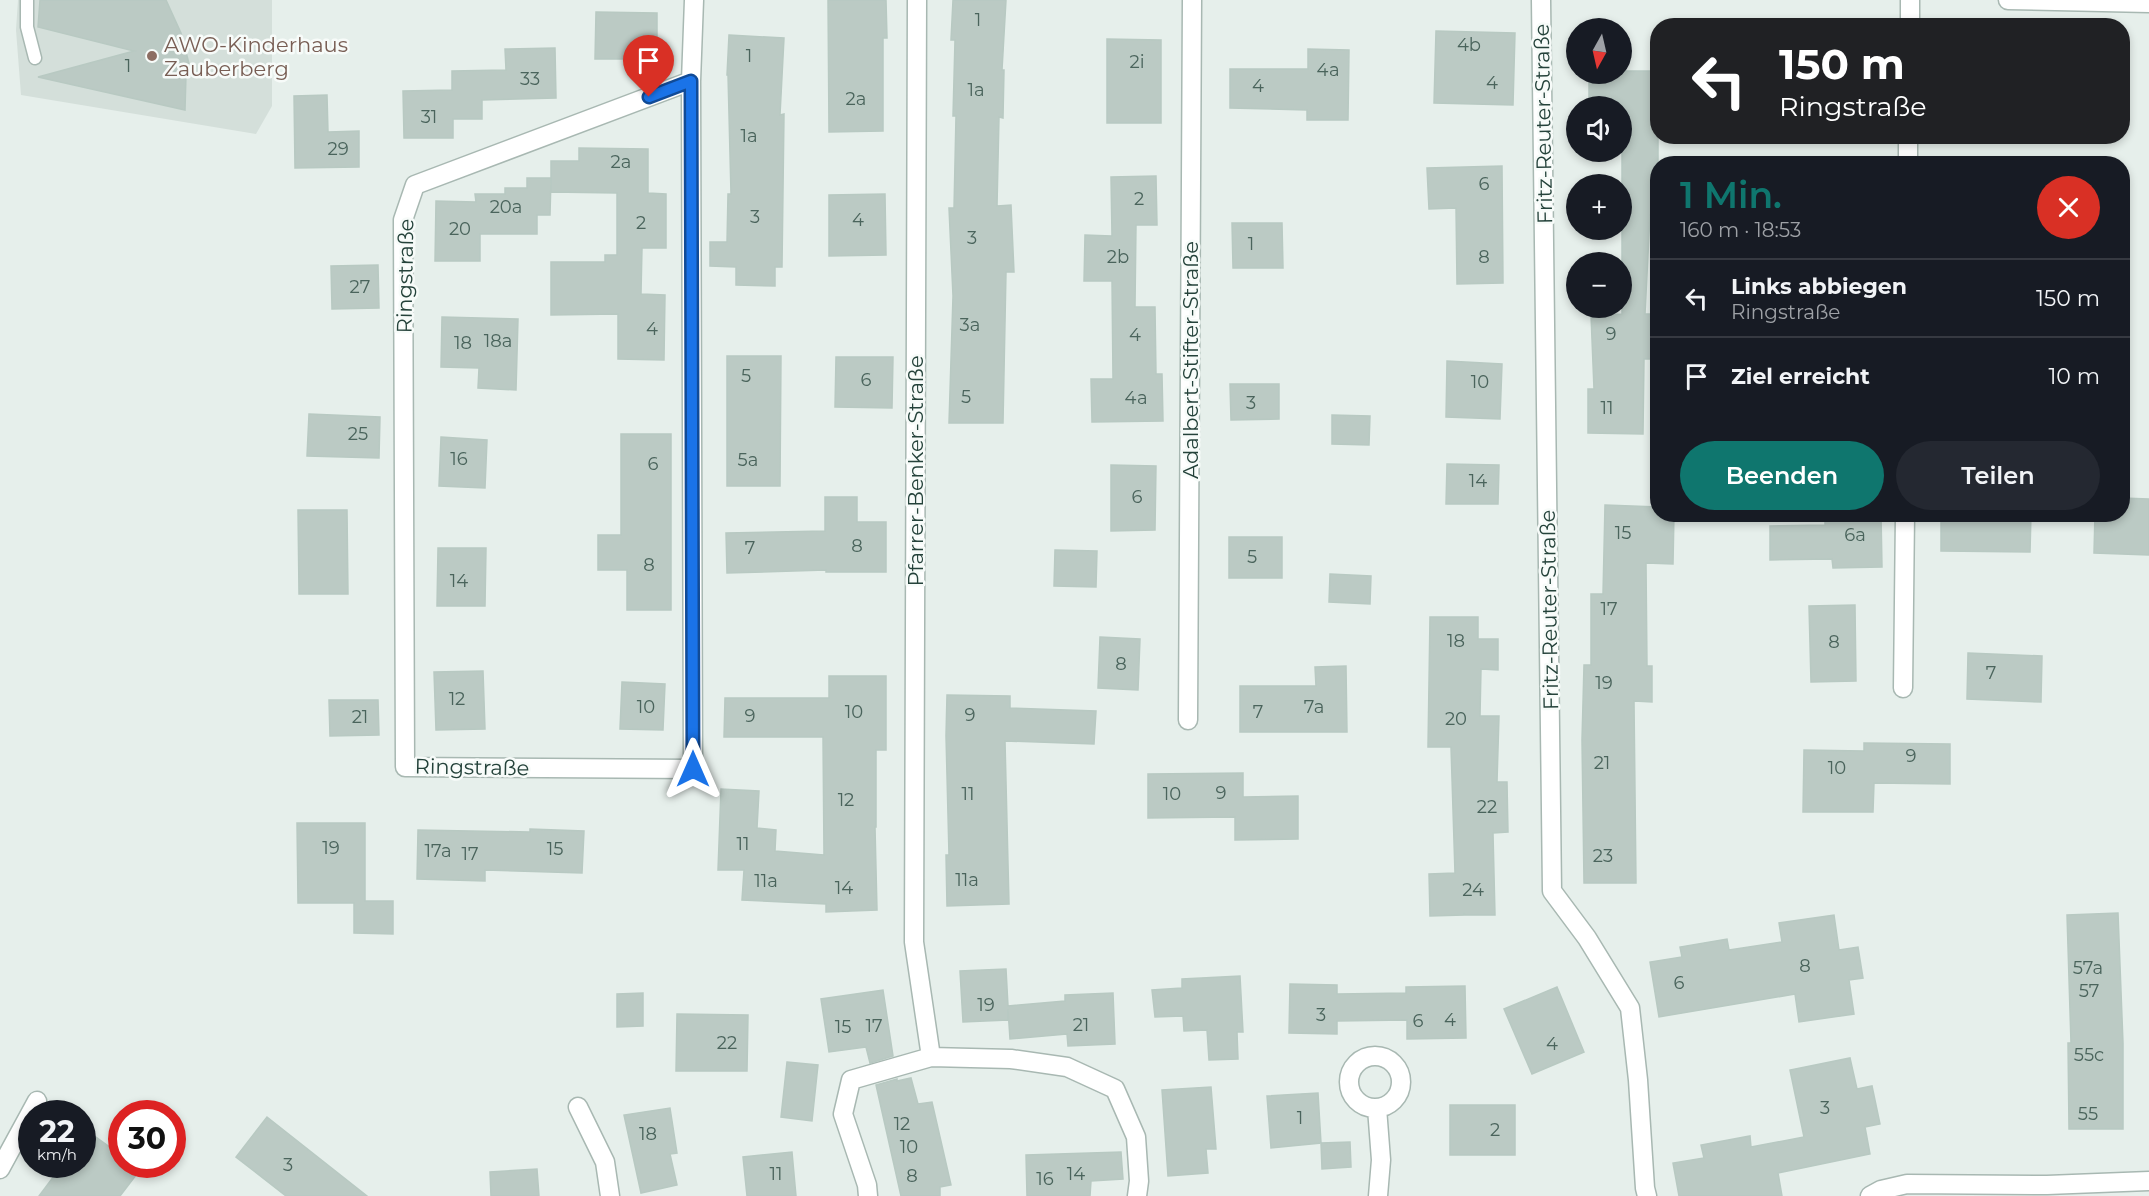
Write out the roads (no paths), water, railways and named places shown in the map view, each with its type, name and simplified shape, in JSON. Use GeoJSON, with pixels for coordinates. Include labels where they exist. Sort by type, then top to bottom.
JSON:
{"type":"FeatureCollection","features":[{"type":"Feature","properties":{"kind":"street","name":"Ringstraße"},"geometry":{"type":"LineString","coordinates":[[691,81],[415,185],[403,220],[405,767],[693,769],[691,81],[694,0]]}},
{"type":"Feature","properties":{"kind":"street","name":"Pfarrer-Benker-Straße"},"geometry":{"type":"LineString","coordinates":[[917,0],[914,942],[931,1057]]}},
{"type":"Feature","properties":{"kind":"street","name":"Adalbert-Stifter-Straße"},"geometry":{"type":"LineString","coordinates":[[1188,720],[1192,0]]}},
{"type":"Feature","properties":{"kind":"street","name":"Fritz-Reuter-Straße"},"geometry":{"type":"LineString","coordinates":[[1541,0],[1552,891],[1587,938],[1630,1008],[1638,1080],[1644,1188],[1647,1196]]}},
{"type":"Feature","properties":{"kind":"street"},"geometry":{"type":"LineString","coordinates":[[1910,0],[1910,18]]}},
{"type":"Feature","properties":{"kind":"street"},"geometry":{"type":"LineString","coordinates":[[2008,0],[2149,3]]}},
{"type":"Feature","properties":{"kind":"street"},"geometry":{"type":"LineString","coordinates":[[1903,688],[1905,522]]}},
{"type":"Feature","properties":{"kind":"street"},"geometry":{"type":"LineString","coordinates":[[867,1196],[867,1185],[843,1114],[850,1080],[931,1057],[1011,1059],[1067,1067],[1115,1089],[1136,1137],[1139,1181],[1137,1196]]}},
{"type":"Feature","properties":{"kind":"street"},"geometry":{"type":"LineString","coordinates":[[578,1107],[605,1162],[610,1196]]}},
{"type":"Feature","properties":{"kind":"street"},"geometry":{"type":"LineString","coordinates":[[1377,1108],[1381,1160],[1378,1196]]}},
{"type":"Feature","properties":{"kind":"street"},"geometry":{"type":"LineString","coordinates":[[0,1168],[18,1135]]}},
{"type":"Feature","properties":{"kind":"street"},"geometry":{"type":"LineString","coordinates":[[1870,1196],[1881,1190],[1907,1184],[2047,1185],[2149,1181]]}},
{"type":"Feature","properties":{"kind":"lane"},"geometry":{"type":"LineString","coordinates":[[27,0],[27,27],[35,58]]}},
{"type":"Feature","properties":{"kind":"place","name":"AWO-Kinderhaus Zauberberg"},"geometry":{"type":"Point","coordinates":[152,56]}}]}
